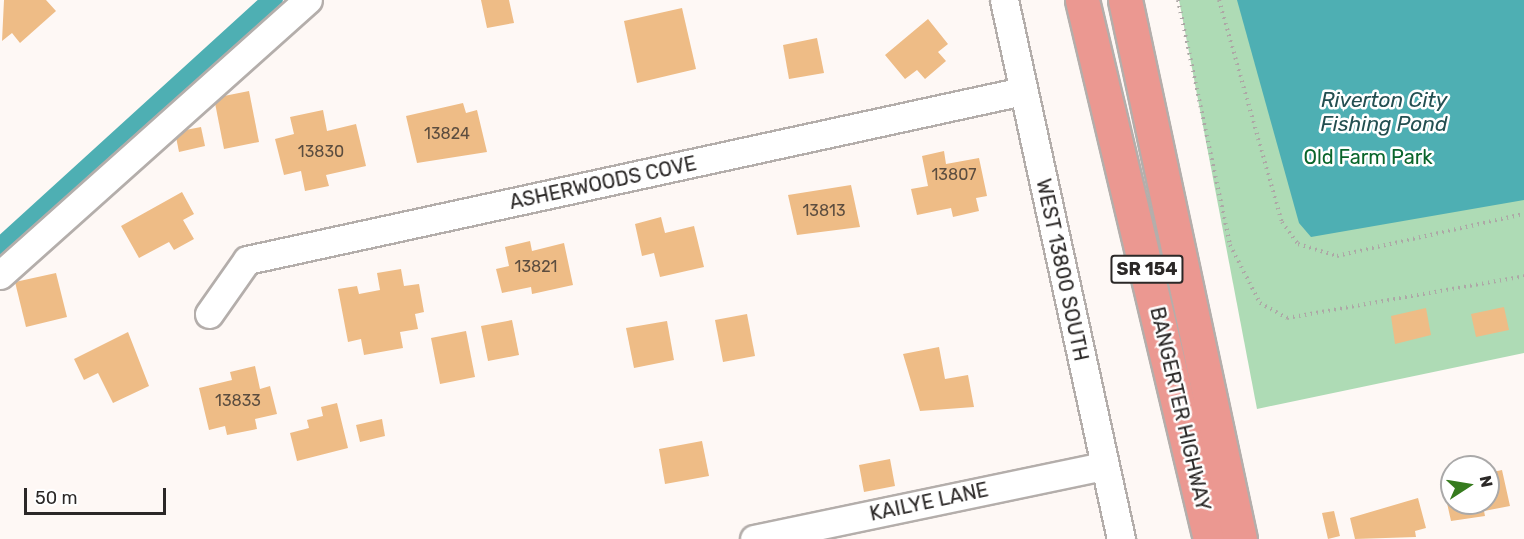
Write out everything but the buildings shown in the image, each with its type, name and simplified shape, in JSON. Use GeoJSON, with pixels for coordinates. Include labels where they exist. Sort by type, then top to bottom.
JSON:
{"type":"FeatureCollection","features":[{"type":"Feature","properties":{"kind":"highway","name":"BANGERTER HIGHWAY"},"geometry":{"type":"LineString","coordinates":[[1082,0],[1210,539]]}},
{"type":"Feature","properties":{"kind":"highway","name":"BANGERTER HIGHWAY"},"geometry":{"type":"LineString","coordinates":[[1125,0],[1240,539]]}},
{"type":"Feature","properties":{"kind":"street"},"geometry":{"type":"LineString","coordinates":[[0,275],[308,0]]}},
{"type":"Feature","properties":{"kind":"street","name":"WEST 13800 SOUTH"},"geometry":{"type":"LineString","coordinates":[[1004,0],[1121,539]]}},
{"type":"Feature","properties":{"kind":"street","name":"ASHERWOODS COVE"},"geometry":{"type":"LineString","coordinates":[[209,314],[248,260],[1023,92]]}},
{"type":"Feature","properties":{"kind":"street","name":"KAILYE LANE"},"geometry":{"type":"LineString","coordinates":[[754,539],[1104,466]]}},
{"type":"Feature","properties":{"kind":"path"},"geometry":{"type":"LineString","coordinates":[[1178,0],[1230,245],[1260,303],[1287,318],[1524,276]]}},
{"type":"Feature","properties":{"kind":"path"},"geometry":{"type":"LineString","coordinates":[[1219,0],[1282,222],[1299,244],[1337,256],[1524,214]]}},
{"type":"Feature","properties":{"kind":"green space","name":"Old Farm Park"},"geometry":{"type":"Polygon","coordinates":[[[1179,0],[1524,0],[1524,353],[1257,409],[1179,0]]]}},
{"type":"Feature","properties":{"kind":"water","name":"Riverton City Fishing Pond"},"geometry":{"type":"Polygon","coordinates":[[[1237,0],[1524,0],[1524,200],[1311,237],[1299,223],[1237,0]]]}},
{"type":"Feature","properties":{"kind":"waterway"},"geometry":{"type":"LineString","coordinates":[[0,248],[273,0]]}}]}
